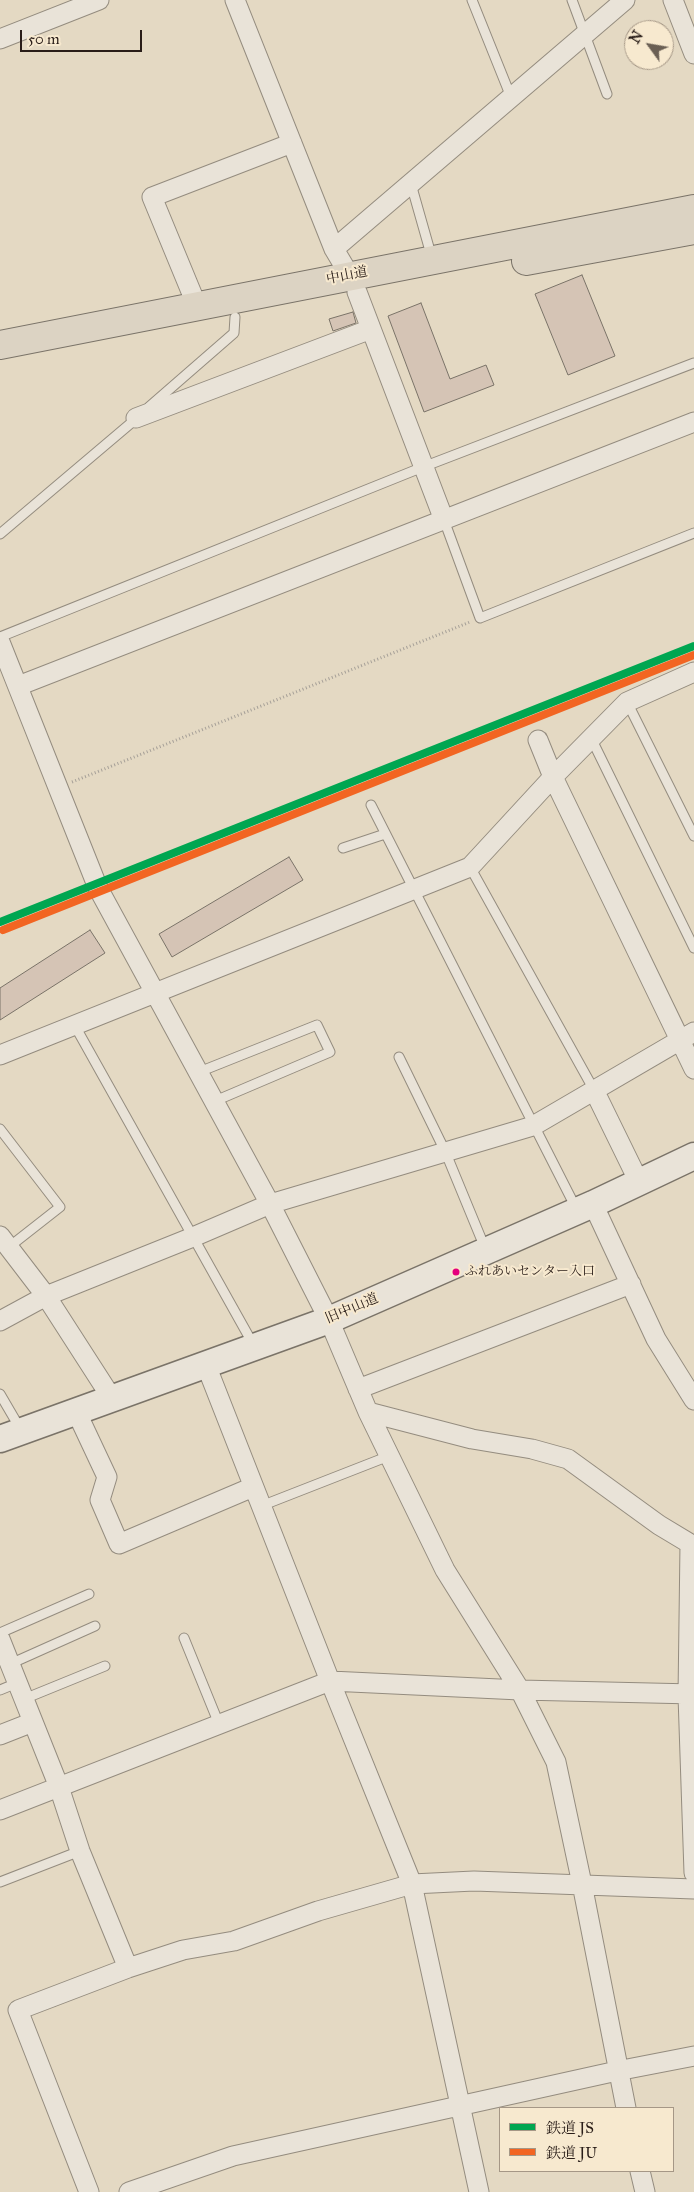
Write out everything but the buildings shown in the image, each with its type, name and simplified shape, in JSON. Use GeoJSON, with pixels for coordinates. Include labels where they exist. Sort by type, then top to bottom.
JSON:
{"type":"FeatureCollection","features":[{"type":"Feature","properties":{"kind":"highway","name":"中山道"},"geometry":{"type":"LineString","coordinates":[[0,363],[235,317],[433,260],[694,209]]}},
{"type":"Feature","properties":{"kind":"highway","name":"中山道"},"geometry":{"type":"LineString","coordinates":[[0,345],[197,306],[353,284],[694,230]]}},
{"type":"Feature","properties":{"kind":"main road","name":"旧中山道"},"geometry":{"type":"LineString","coordinates":[[11,1435],[111,1397],[329,1320],[585,1207],[694,1156]]}},
{"type":"Feature","properties":{"kind":"street"},"geometry":{"type":"LineString","coordinates":[[0,39],[55,8],[99,0]]}},
{"type":"Feature","properties":{"kind":"street"},"geometry":{"type":"LineString","coordinates":[[235,0],[334,249],[353,284],[444,520]]}},
{"type":"Feature","properties":{"kind":"street"},"geometry":{"type":"LineString","coordinates":[[334,249],[625,0]]}},
{"type":"Feature","properties":{"kind":"street"},"geometry":{"type":"LineString","coordinates":[[673,0],[694,54]]}},
{"type":"Feature","properties":{"kind":"street"},"geometry":{"type":"LineString","coordinates":[[197,306],[152,197],[292,143]]}},
{"type":"Feature","properties":{"kind":"street"},"geometry":{"type":"LineString","coordinates":[[136,418],[371,329]]}},
{"type":"Feature","properties":{"kind":"street"},"geometry":{"type":"LineString","coordinates":[[18,686],[694,422]]}},
{"type":"Feature","properties":{"kind":"street"},"geometry":{"type":"LineString","coordinates":[[0,642],[98,888],[215,1101],[329,1320],[368,1412],[422,1520],[444,1570],[520,1690],[556,1762],[626,2107]]}},
{"type":"Feature","properties":{"kind":"street"},"geometry":{"type":"LineString","coordinates":[[0,1055],[470,867],[553,777],[592,740],[627,702],[694,672]]}},
{"type":"Feature","properties":{"kind":"street"},"geometry":{"type":"LineString","coordinates":[[538,740],[553,777],[687,1036],[694,1069]]}},
{"type":"Feature","properties":{"kind":"street"},"geometry":{"type":"LineString","coordinates":[[0,1321],[46,1296],[270,1204],[533,1126],[687,1036]]}},
{"type":"Feature","properties":{"kind":"street"},"geometry":{"type":"LineString","coordinates":[[594,1090],[639,1182]]}},
{"type":"Feature","properties":{"kind":"street"},"geometry":{"type":"LineString","coordinates":[[585,1207],[631,1284],[656,1339],[694,1400]]}},
{"type":"Feature","properties":{"kind":"street"},"geometry":{"type":"LineString","coordinates":[[4,1242],[46,1296],[111,1397]]}},
{"type":"Feature","properties":{"kind":"street"},"geometry":{"type":"LineString","coordinates":[[358,1389],[631,1284]]}},
{"type":"Feature","properties":{"kind":"street"},"geometry":{"type":"LineString","coordinates":[[206,1365],[412,1884],[479,2192]]}},
{"type":"Feature","properties":{"kind":"street"},"geometry":{"type":"LineString","coordinates":[[76,1411],[107,1477],[100,1500],[118,1544],[254,1487]]}},
{"type":"Feature","properties":{"kind":"street"},"geometry":{"type":"LineString","coordinates":[[368,1412],[472,1439],[532,1449],[568,1459],[692,1545],[691,1695],[694,1873]]}},
{"type":"Feature","properties":{"kind":"street"},"geometry":{"type":"LineString","coordinates":[[0,1639],[10,1664],[14,1691],[33,1722],[59,1787],[80,1851],[128,1968]]}},
{"type":"Feature","properties":{"kind":"street"},"geometry":{"type":"LineString","coordinates":[[0,1810],[330,1681],[520,1690],[691,1695]]}},
{"type":"Feature","properties":{"kind":"street"},"geometry":{"type":"LineString","coordinates":[[0,1736],[33,1722]]}},
{"type":"Feature","properties":{"kind":"street"},"geometry":{"type":"LineString","coordinates":[[90,2192],[18,2010],[128,1968],[183,1950],[234,1941],[318,1911],[412,1884],[474,1880],[694,1889]]}},
{"type":"Feature","properties":{"kind":"street"},"geometry":{"type":"LineString","coordinates":[[129,2192],[233,2156],[617,2071],[694,2056]]}},
{"type":"Feature","properties":{"kind":"street"},"geometry":{"type":"LineString","coordinates":[[640,2172],[645,2192]]}},
{"type":"Feature","properties":{"kind":"lane"},"geometry":{"type":"LineString","coordinates":[[472,0],[512,98]]}},
{"type":"Feature","properties":{"kind":"lane"},"geometry":{"type":"LineString","coordinates":[[572,0],[586,33],[607,94]]}},
{"type":"Feature","properties":{"kind":"lane"},"geometry":{"type":"LineString","coordinates":[[411,184],[433,260]]}},
{"type":"Feature","properties":{"kind":"lane"},"geometry":{"type":"LineString","coordinates":[[0,534],[234,333],[235,317]]}},
{"type":"Feature","properties":{"kind":"lane"},"geometry":{"type":"LineString","coordinates":[[0,637],[423,467],[694,363]]}},
{"type":"Feature","properties":{"kind":"lane"},"geometry":{"type":"LineString","coordinates":[[444,520],[480,618],[694,533]]}},
{"type":"Feature","properties":{"kind":"lane"},"geometry":{"type":"LineString","coordinates":[[627,702],[694,836]]}},
{"type":"Feature","properties":{"kind":"lane"},"geometry":{"type":"LineString","coordinates":[[592,740],[694,948]]}},
{"type":"Feature","properties":{"kind":"lane"},"geometry":{"type":"LineString","coordinates":[[371,805],[533,1126],[585,1207]]}},
{"type":"Feature","properties":{"kind":"lane"},"geometry":{"type":"LineString","coordinates":[[343,848],[385,834]]}},
{"type":"Feature","properties":{"kind":"lane"},"geometry":{"type":"LineString","coordinates":[[470,867],[594,1090]]}},
{"type":"Feature","properties":{"kind":"lane"},"geometry":{"type":"LineString","coordinates":[[199,1072],[317,1024],[330,1052],[215,1101]]}},
{"type":"Feature","properties":{"kind":"lane"},"geometry":{"type":"LineString","coordinates":[[75,1026],[254,1347]]}},
{"type":"Feature","properties":{"kind":"lane"},"geometry":{"type":"LineString","coordinates":[[399,1057],[445,1151],[486,1250]]}},
{"type":"Feature","properties":{"kind":"lane"},"geometry":{"type":"LineString","coordinates":[[0,1128],[60,1207],[4,1242]]}},
{"type":"Feature","properties":{"kind":"lane"},"geometry":{"type":"LineString","coordinates":[[0,1394],[11,1435]]}},
{"type":"Feature","properties":{"kind":"lane"},"geometry":{"type":"LineString","coordinates":[[261,1506],[389,1456]]}},
{"type":"Feature","properties":{"kind":"lane"},"geometry":{"type":"LineString","coordinates":[[0,1632],[89,1594]]}},
{"type":"Feature","properties":{"kind":"lane"},"geometry":{"type":"LineString","coordinates":[[10,1664],[95,1626]]}},
{"type":"Feature","properties":{"kind":"lane"},"geometry":{"type":"LineString","coordinates":[[184,1638],[219,1724]]}},
{"type":"Feature","properties":{"kind":"lane"},"geometry":{"type":"LineString","coordinates":[[14,1691],[105,1666]]}},
{"type":"Feature","properties":{"kind":"lane"},"geometry":{"type":"LineString","coordinates":[[0,1882],[80,1851]]}},
{"type":"Feature","properties":{"kind":"path"},"geometry":{"type":"LineString","coordinates":[[58,787],[480,618]]}},
{"type":"Feature","properties":{"kind":"rail line","name":"JS"},"geometry":{"type":"LineString","coordinates":[[0,922],[694,646]]}},
{"type":"Feature","properties":{"kind":"rail line","name":"JU"},"geometry":{"type":"LineString","coordinates":[[3,930],[694,655]]}},
{"type":"Feature","properties":{"kind":"place","name":"ふれあいセンター入口"},"geometry":{"type":"Point","coordinates":[456,1272]}}]}
